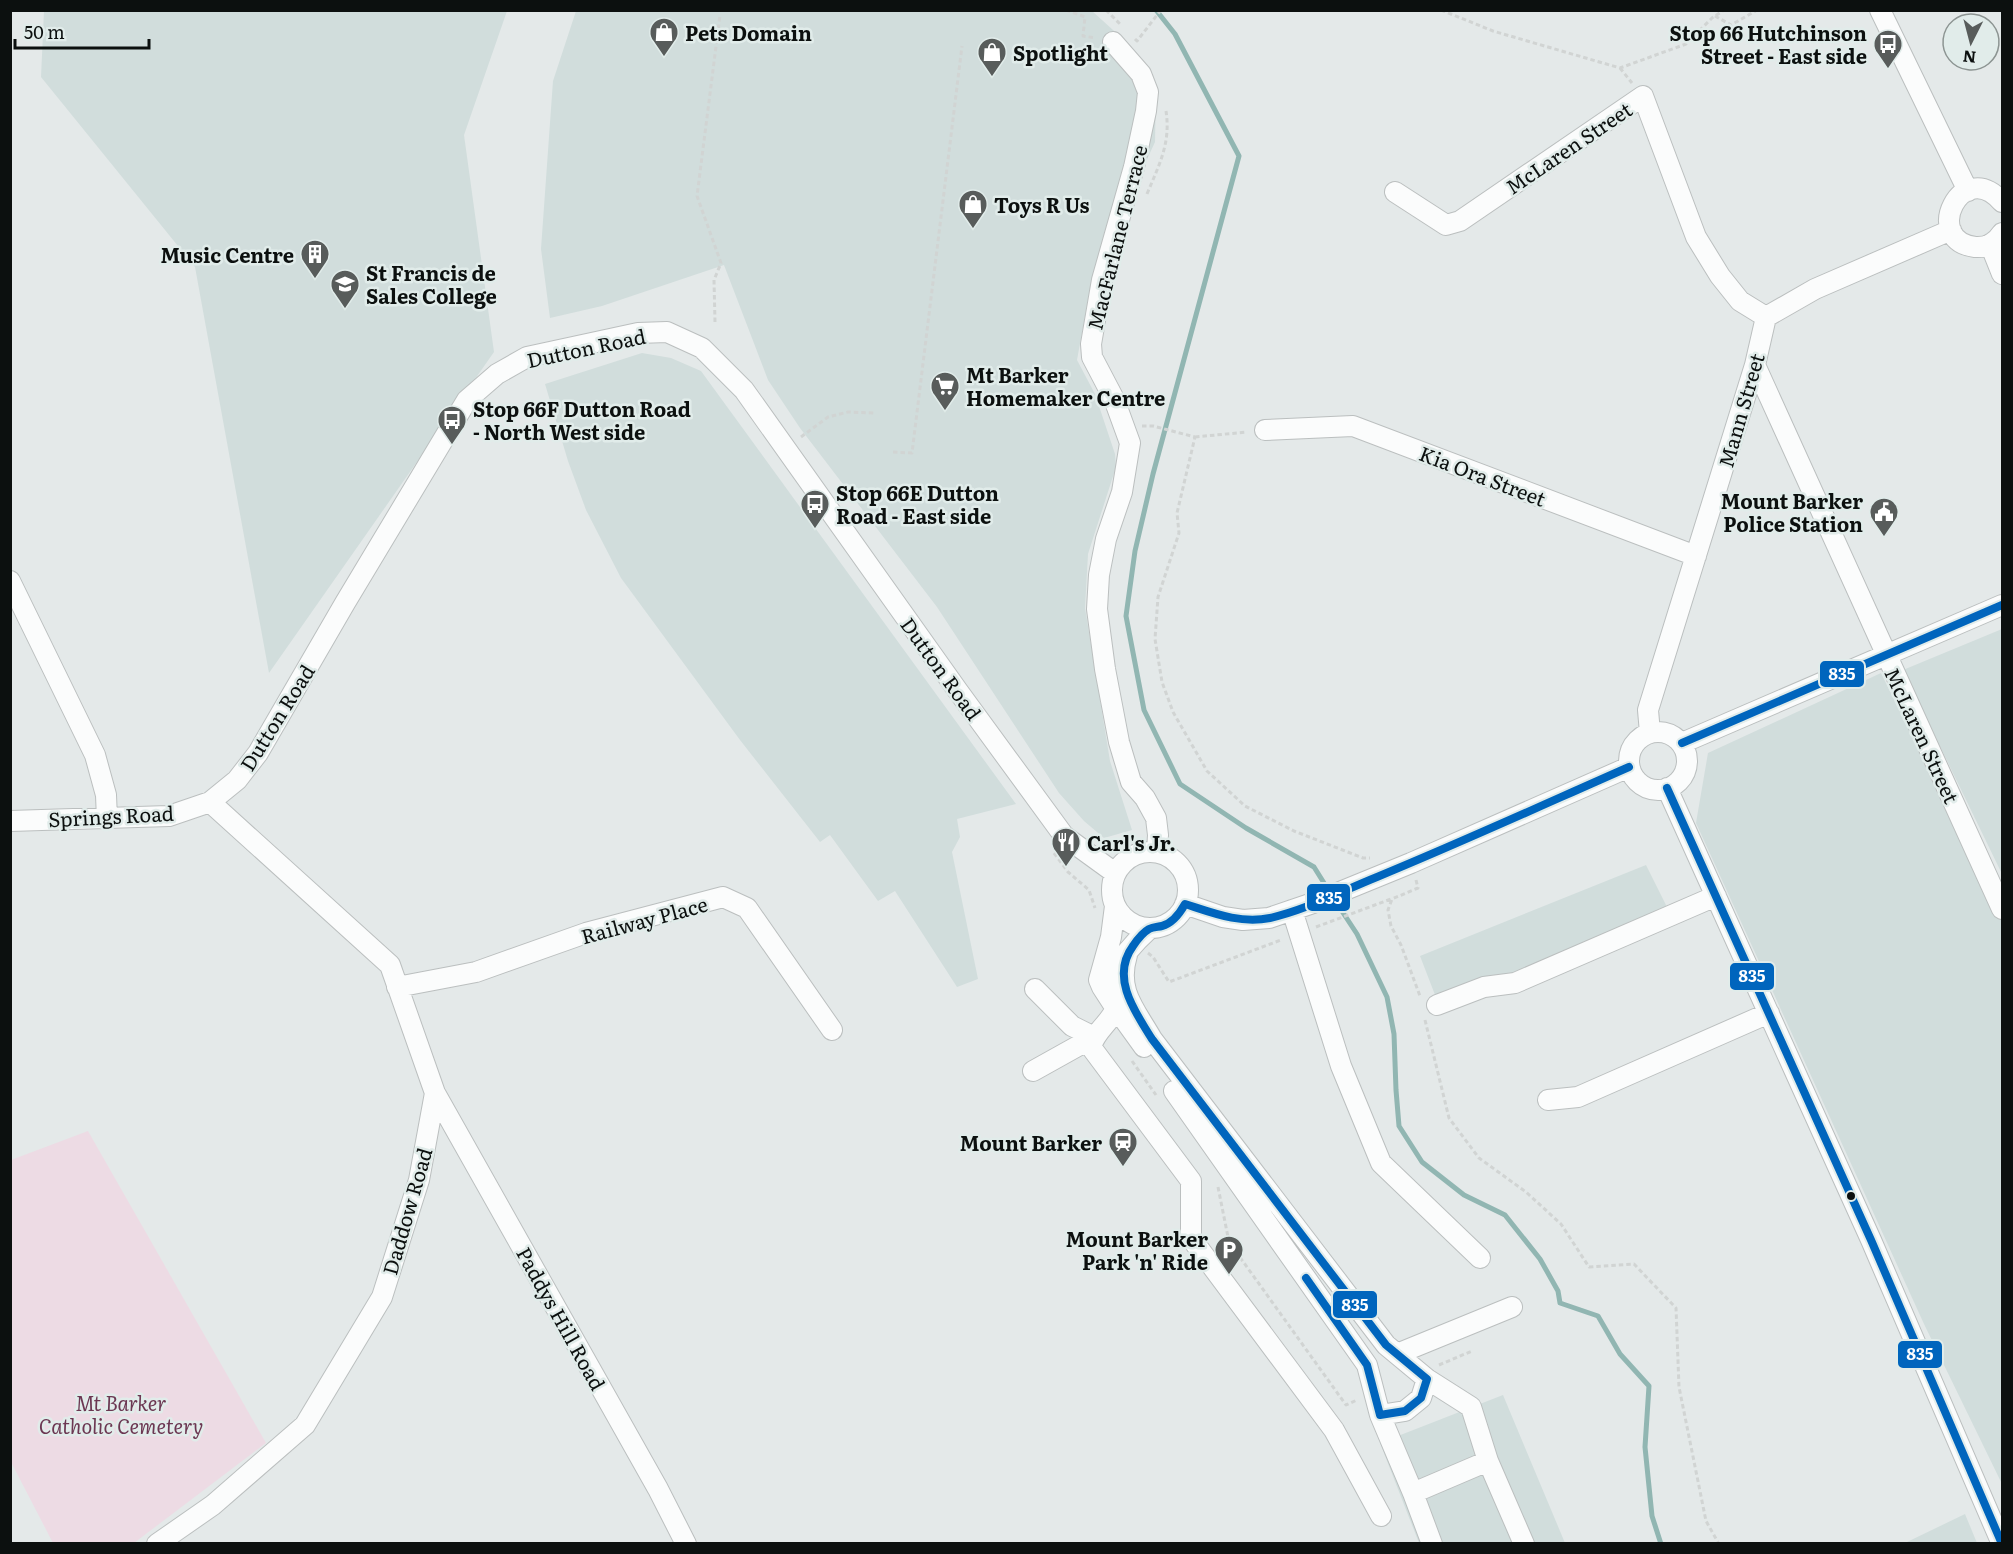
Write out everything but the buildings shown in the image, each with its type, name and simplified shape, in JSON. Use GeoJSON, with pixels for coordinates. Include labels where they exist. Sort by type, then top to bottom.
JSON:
{"type":"FeatureCollection","features":[{"type":"Feature","properties":{"kind":"street"},"geometry":{"type":"LineString","coordinates":[[1880,10],[1968,191]]}},
{"type":"Feature","properties":{"kind":"street","name":"MacFarlane Terrace"},"geometry":{"type":"LineString","coordinates":[[1121,33],[1148,92],[1134,167],[1102,280],[1091,344],[1092,357],[1114,399],[1130,443],[1122,492],[1106,539],[1099,574],[1098,609],[1105,669],[1119,742],[1131,782],[1145,798],[1156,818],[1157,852]]}},
{"type":"Feature","properties":{"kind":"street","name":"McLaren Street"},"geometry":{"type":"LineString","coordinates":[[1395,192],[1446,225],[1460,221],[1643,96],[1696,237],[1720,276],[1740,301],[1766,317]]}},
{"type":"Feature","properties":{"kind":"street"},"geometry":{"type":"LineString","coordinates":[[2002,202],[1987,190],[1978,189],[1959,195],[1949,211],[1951,230],[1963,243],[1981,247],[1996,239],[2002,274]]}},
{"type":"Feature","properties":{"kind":"street"},"geometry":{"type":"LineString","coordinates":[[1766,317],[1815,289],[1951,230]]}},
{"type":"Feature","properties":{"kind":"street","name":"Mann Street"},"geometry":{"type":"LineString","coordinates":[[1650,733],[1648,710],[1755,365],[1766,317]]}},
{"type":"Feature","properties":{"kind":"street","name":"Dutton Road"},"geometry":{"type":"LineString","coordinates":[[210,802],[237,780],[258,753],[467,400],[497,374],[527,357],[638,333],[667,332],[702,348],[744,390],[816,495],[1064,836],[1115,873]]}},
{"type":"Feature","properties":{"kind":"street","name":"McLaren Street"},"geometry":{"type":"LineString","coordinates":[[1755,365],[2002,909]]}},
{"type":"Feature","properties":{"kind":"street","name":"Kia Ora Street"},"geometry":{"type":"LineString","coordinates":[[1265,430],[1353,426],[1696,556]]}},
{"type":"Feature","properties":{"kind":"street"},"geometry":{"type":"LineString","coordinates":[[10,581],[95,755],[106,795],[107,819]]}},
{"type":"Feature","properties":{"kind":"street"},"geometry":{"type":"LineString","coordinates":[[1682,743],[2002,605]]}},
{"type":"Feature","properties":{"kind":"street"},"geometry":{"type":"LineString","coordinates":[[1665,732],[1674,736],[1682,743],[1687,757],[1687,767],[1683,776],[1667,789],[1647,788],[1638,783],[1629,767],[1632,747],[1636,741],[1650,733],[1665,732]]}},
{"type":"Feature","properties":{"kind":"street"},"geometry":{"type":"LineString","coordinates":[[1185,904],[1223,917],[1243,920],[1269,918],[1313,903],[1411,863],[1629,767]]}},
{"type":"Feature","properties":{"kind":"street"},"geometry":{"type":"LineString","coordinates":[[1667,789],[1871,1240],[2002,1544]]}},
{"type":"Feature","properties":{"kind":"street"},"geometry":{"type":"LineString","coordinates":[[210,802],[390,965],[435,1093]]}},
{"type":"Feature","properties":{"kind":"street","name":"Springs Road"},"geometry":{"type":"LineString","coordinates":[[10,821],[168,816],[210,802]]}},
{"type":"Feature","properties":{"kind":"street"},"geometry":{"type":"LineString","coordinates":[[1115,906],[1132,924],[1150,928],[1167,924],[1181,912],[1185,904],[1188,882],[1184,872],[1168,856],[1157,852],[1143,852],[1129,857],[1115,873],[1112,890],[1115,906],[1111,937],[1100,980],[1102,987],[1367,1365],[1380,1415],[1432,1544]]}},
{"type":"Feature","properties":{"kind":"street"},"geometry":{"type":"LineString","coordinates":[[1427,1006],[1484,987],[1515,983],[1716,896]]}},
{"type":"Feature","properties":{"kind":"street","name":"Railway Place"},"geometry":{"type":"LineString","coordinates":[[397,987],[476,972],[586,933],[723,897],[747,908],[822,1016]]}},
{"type":"Feature","properties":{"kind":"street"},"geometry":{"type":"LineString","coordinates":[[1292,910],[1341,1066],[1381,1163],[1480,1258]]}},
{"type":"Feature","properties":{"kind":"street"},"geometry":{"type":"LineString","coordinates":[[1150,928],[1134,944],[1114,973],[1116,1008],[1094,1037],[1091,1047],[1191,1181],[1191,1238],[1334,1430],[1381,1516]]}},
{"type":"Feature","properties":{"kind":"street"},"geometry":{"type":"LineString","coordinates":[[1127,955],[1123,968],[1123,982],[1131,1004],[1152,1040],[1386,1346],[1431,1373],[1471,1407],[1488,1461],[1524,1544]]}},
{"type":"Feature","properties":{"kind":"street"},"geometry":{"type":"LineString","coordinates":[[1035,989],[1072,1026],[1094,1037]]}},
{"type":"Feature","properties":{"kind":"street"},"geometry":{"type":"LineString","coordinates":[[1548,1100],[1578,1096],[1769,1013]]}},
{"type":"Feature","properties":{"kind":"street"},"geometry":{"type":"LineString","coordinates":[[1033,1071],[1094,1037]]}},
{"type":"Feature","properties":{"kind":"street","name":"Daddow Road"},"geometry":{"type":"LineString","coordinates":[[157,1544],[213,1505],[305,1425],[382,1297],[419,1180],[435,1093]]}},
{"type":"Feature","properties":{"kind":"street","name":"Paddys Hill Road"},"geometry":{"type":"LineString","coordinates":[[435,1093],[687,1544]]}},
{"type":"Feature","properties":{"kind":"street"},"geometry":{"type":"LineString","coordinates":[[1397,1354],[1512,1307]]}},
{"type":"Feature","properties":{"kind":"street"},"geometry":{"type":"LineString","coordinates":[[1380,1415],[1405,1411],[1421,1398],[1431,1373]]}},
{"type":"Feature","properties":{"kind":"street"},"geometry":{"type":"LineString","coordinates":[[1413,1493],[1488,1461]]}},
{"type":"Feature","properties":{"kind":"path"},"geometry":{"type":"LineString","coordinates":[[1065,10],[1085,16],[1083,36],[1121,33]]}},
{"type":"Feature","properties":{"kind":"path"},"geometry":{"type":"LineString","coordinates":[[1106,10],[1121,33],[1137,41],[1143,49]]}},
{"type":"Feature","properties":{"kind":"path"},"geometry":{"type":"LineString","coordinates":[[1137,41],[1161,10]]}},
{"type":"Feature","properties":{"kind":"path"},"geometry":{"type":"LineString","coordinates":[[1441,10],[1493,31],[1620,68],[1686,44],[1724,10]]}},
{"type":"Feature","properties":{"kind":"path"},"geometry":{"type":"LineString","coordinates":[[1715,16],[1731,25],[1757,10]]}},
{"type":"Feature","properties":{"kind":"path"},"geometry":{"type":"LineString","coordinates":[[715,322],[714,280],[721,263],[697,196],[720,15]]}},
{"type":"Feature","properties":{"kind":"path"},"geometry":{"type":"LineString","coordinates":[[893,452],[912,453],[962,46]]}},
{"type":"Feature","properties":{"kind":"path"},"geometry":{"type":"LineString","coordinates":[[1144,202],[1166,148],[1165,104]]}},
{"type":"Feature","properties":{"kind":"path"},"geometry":{"type":"LineString","coordinates":[[801,437],[828,417],[848,412],[874,413]]}},
{"type":"Feature","properties":{"kind":"path"},"geometry":{"type":"LineString","coordinates":[[1140,426],[1154,426],[1195,437],[1265,430]]}},
{"type":"Feature","properties":{"kind":"path"},"geometry":{"type":"LineString","coordinates":[[1195,437],[1177,513],[1179,533],[1158,597],[1155,639],[1162,682],[1173,712],[1207,771],[1245,806],[1294,831],[1363,858],[1378,858]]}},
{"type":"Feature","properties":{"kind":"path"},"geometry":{"type":"LineString","coordinates":[[1333,921],[1418,888],[1411,863]]}},
{"type":"Feature","properties":{"kind":"path"},"geometry":{"type":"LineString","coordinates":[[1392,899],[1388,910],[1391,926],[1427,1006],[1449,1118],[1479,1158],[1526,1192],[1561,1224],[1589,1267],[1634,1264],[1676,1308],[1679,1387],[1706,1521],[1719,1544]]}},
{"type":"Feature","properties":{"kind":"path"},"geometry":{"type":"LineString","coordinates":[[1132,1061],[1158,1097]]}},
{"type":"Feature","properties":{"kind":"path"},"geometry":{"type":"LineString","coordinates":[[1224,1189],[1217,1179],[1229,1242],[1346,1405],[1361,1398]]}},
{"type":"Feature","properties":{"kind":"path"},"geometry":{"type":"LineString","coordinates":[[1431,1373],[1472,1351]]}},
{"type":"Feature","properties":{"kind":"shaded area","name":"St Francis de Sales College"},"geometry":{"type":"Polygon","coordinates":[[[44,11],[507,11],[464,135],[494,352],[269,673],[195,267],[41,77],[44,11]]]}},
{"type":"Feature","properties":{"kind":"shaded area","name":"Mt Barker Homemaker Centre"},"geometry":{"type":"Polygon","coordinates":[[[576,11],[1092,11],[1123,39],[1156,87],[1155,142],[1096,270],[1089,294],[1077,360],[1095,394],[1115,454],[1116,467],[1088,554],[1085,608],[1110,761],[1132,830],[1104,838],[1084,821],[1059,793],[937,607],[800,428],[768,380],[724,265],[602,306],[550,318],[541,249],[553,81],[576,11]]]}},
{"type":"Feature","properties":{"kind":"shaded area"},"geometry":{"type":"Polygon","coordinates":[[[642,353],[671,358],[701,371],[1016,804],[957,819],[960,837],[952,852],[978,979],[957,987],[895,891],[878,901],[830,835],[820,842],[740,740],[621,578],[586,510],[568,461],[545,384],[642,353]]]}},
{"type":"Feature","properties":{"kind":"shaded area"},"geometry":{"type":"Polygon","coordinates":[[[2002,629],[2002,874],[1903,670],[2002,629]]]}},
{"type":"Feature","properties":{"kind":"shaded area"},"geometry":{"type":"Polygon","coordinates":[[[1881,673],[2002,917],[2002,1484],[1924,1324],[1696,823],[1708,753],[1881,673]]]}},
{"type":"Feature","properties":{"kind":"shaded area"},"geometry":{"type":"Polygon","coordinates":[[[1646,865],[1670,913],[1442,1013],[1420,956],[1646,865]]]}},
{"type":"Feature","properties":{"kind":"shaded area"},"geometry":{"type":"Polygon","coordinates":[[[1503,1395],[1565,1543],[1419,1543],[1380,1443],[1503,1395]]]}},
{"type":"Feature","properties":{"kind":"shaded area"},"geometry":{"type":"Polygon","coordinates":[[[1965,1514],[1977,1543],[1907,1542],[1965,1514]]]}},
{"type":"Feature","properties":{"kind":"green space","name":"Mt Barker Catholic Cemetery"},"geometry":{"type":"Polygon","coordinates":[[[88,1131],[266,1443],[134,1543],[53,1543],[11,1462],[11,1160],[88,1131]]]}},
{"type":"Feature","properties":{"kind":"waterway"},"geometry":{"type":"LineString","coordinates":[[1156,10],[1175,34],[1239,156],[1153,474],[1135,551],[1126,616],[1144,710],[1180,784],[1246,828],[1314,867],[1329,891]]}},
{"type":"Feature","properties":{"kind":"waterway"},"geometry":{"type":"LineString","coordinates":[[1334,899],[1357,934],[1387,997],[1394,1034],[1399,1126],[1422,1162],[1464,1195],[1505,1215],[1540,1259],[1558,1291],[1560,1303],[1598,1316],[1620,1354],[1649,1386],[1645,1447],[1652,1516],[1661,1544]]}},
{"type":"Feature","properties":{"kind":"transit line","name":"835"},"geometry":{"type":"LineString","coordinates":[[1682,743],[2002,605]]}},
{"type":"Feature","properties":{"kind":"transit line","name":"835"},"geometry":{"type":"LineString","coordinates":[[1306,1278],[1367,1365],[1380,1415],[1405,1411],[1421,1398],[1427,1379],[1386,1345],[1152,1039],[1132,1006],[1124,982],[1124,970],[1133,946],[1146,931],[1166,925],[1173,920],[1185,904],[1227,917],[1248,920],[1270,918],[1297,910],[1629,767]]}},
{"type":"Feature","properties":{"kind":"transit line","name":"835"},"geometry":{"type":"LineString","coordinates":[[1667,788],[1871,1240],[2002,1544]]}},
{"type":"Feature","properties":{"kind":"place","name":"Pets Domain"},"geometry":{"type":"Point","coordinates":[664,58]}},
{"type":"Feature","properties":{"kind":"place","name":"Stop 66 Hutchinson Street - East side"},"geometry":{"type":"Point","coordinates":[1888,70]}},
{"type":"Feature","properties":{"kind":"place","name":"Spotlight"},"geometry":{"type":"Point","coordinates":[992,78]}},
{"type":"Feature","properties":{"kind":"place","name":"Toys R Us"},"geometry":{"type":"Point","coordinates":[973,230]}},
{"type":"Feature","properties":{"kind":"place","name":"Music Centre"},"geometry":{"type":"Point","coordinates":[315,280]}},
{"type":"Feature","properties":{"kind":"place","name":"St Francis de Sales College"},"geometry":{"type":"Point","coordinates":[345,310]}},
{"type":"Feature","properties":{"kind":"place","name":"Mt Barker Homemaker Centre"},"geometry":{"type":"Point","coordinates":[945,412]}},
{"type":"Feature","properties":{"kind":"place","name":"Stop 66F Dutton Road - North West side"},"geometry":{"type":"Point","coordinates":[452,446]}},
{"type":"Feature","properties":{"kind":"place","name":"Stop 66E Dutton Road - East side"},"geometry":{"type":"Point","coordinates":[815,530]}},
{"type":"Feature","properties":{"kind":"place","name":"Mount Barker Police Station"},"geometry":{"type":"Point","coordinates":[1884,538]}},
{"type":"Feature","properties":{"kind":"place","name":"Carl's Jr."},"geometry":{"type":"Point","coordinates":[1066,868]}},
{"type":"Feature","properties":{"kind":"place","name":"Mount Barker"},"geometry":{"type":"Point","coordinates":[1123,1168]}},
{"type":"Feature","properties":{"kind":"place","name":"Mount Barker Park 'n' Ride"},"geometry":{"type":"Point","coordinates":[1229,1276]}}]}
